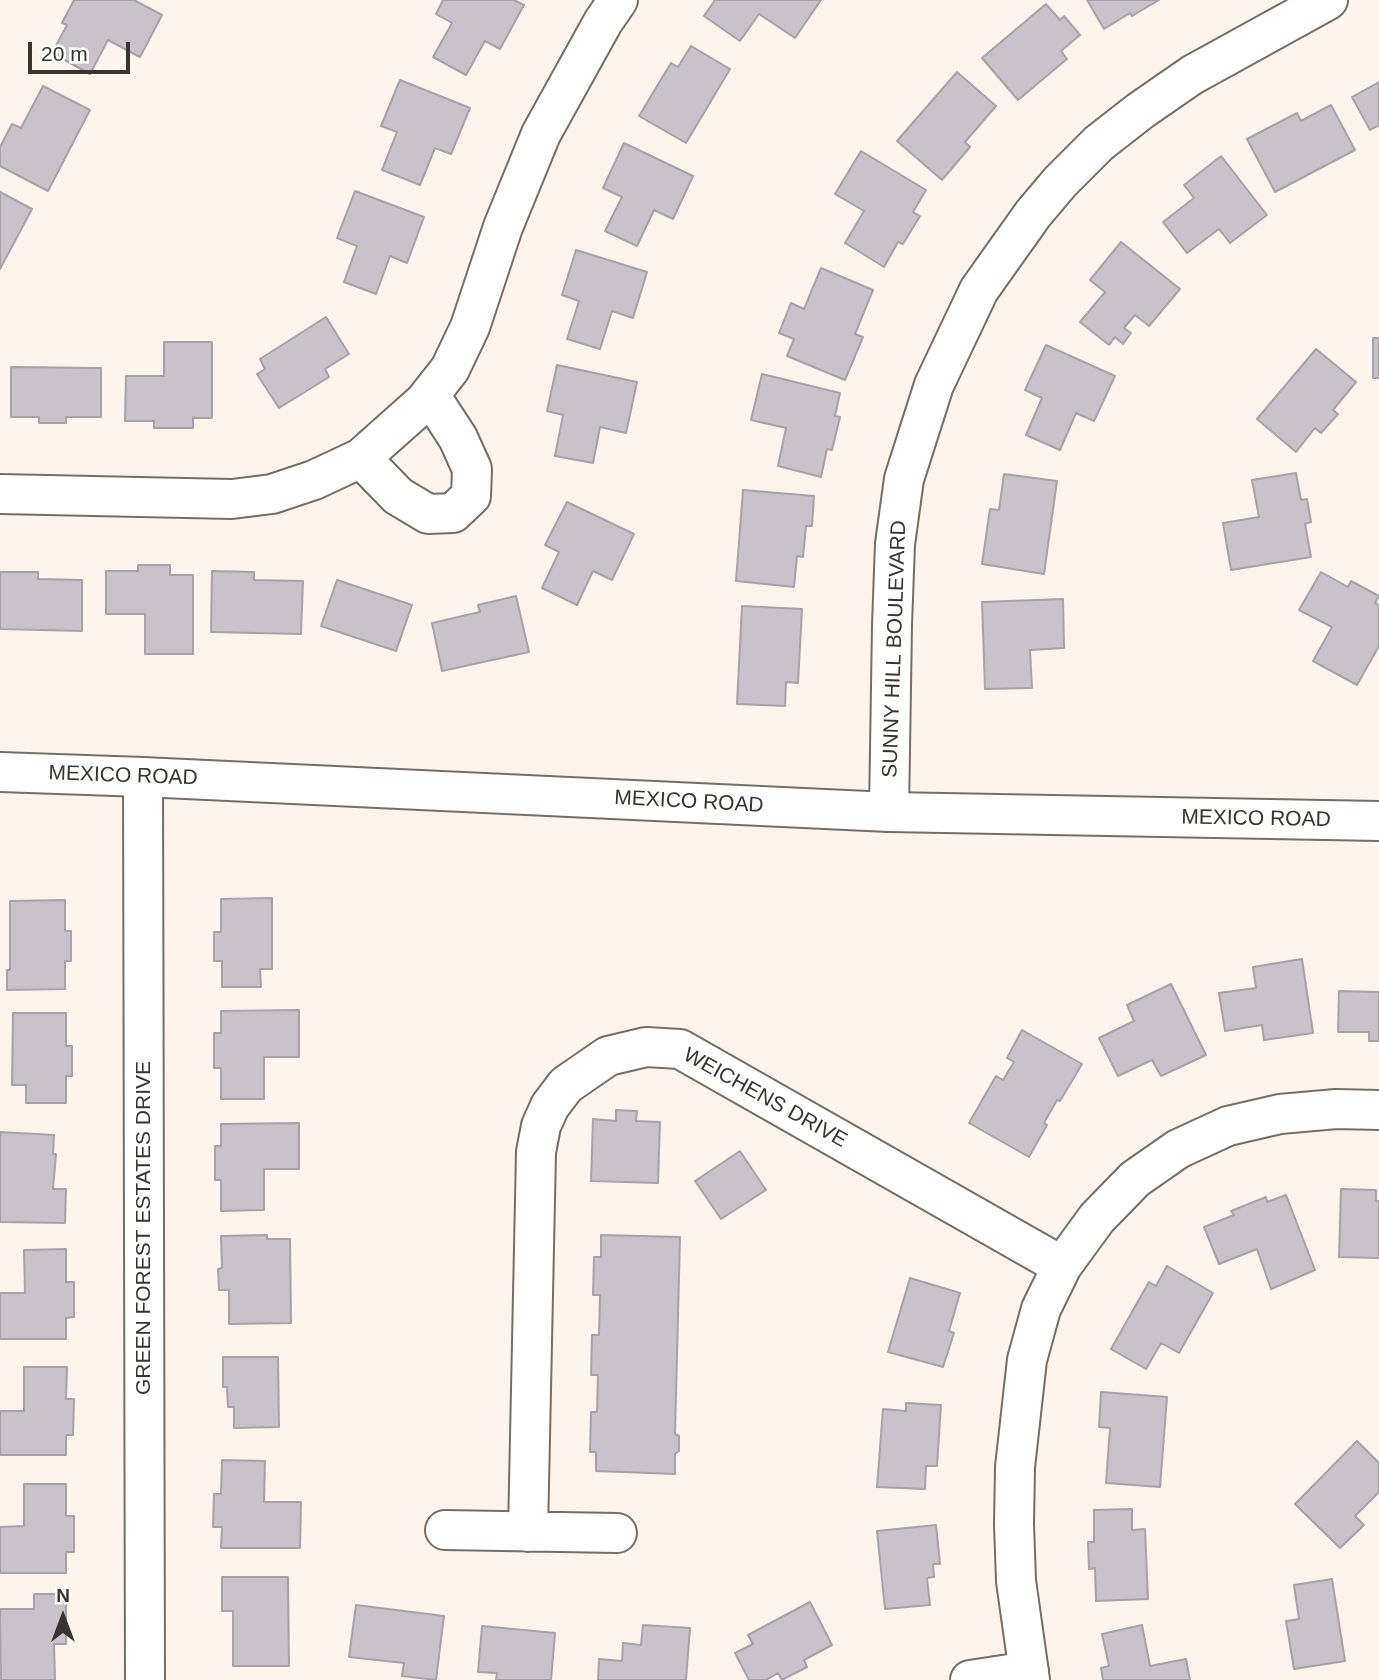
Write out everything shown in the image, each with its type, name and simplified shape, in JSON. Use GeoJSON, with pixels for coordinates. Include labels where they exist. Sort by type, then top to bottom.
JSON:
{"type":"FeatureCollection","features":[{"type":"Feature","properties":{"kind":"street"},"geometry":{"type":"LineString","coordinates":[[0,494],[232,499],[272,494],[314,481],[361,458],[430,395],[450,369],[470,327],[503,227],[541,134],[618,0]]}},
{"type":"Feature","properties":{"kind":"street","name":"SUNNY HILL BOULEVARD"},"geometry":{"type":"LineString","coordinates":[[890,812],[895,558],[904,479],[934,385],[979,290],[1033,214],[1099,143],[1192,75],[1328,0]]}},
{"type":"Feature","properties":{"kind":"street"},"geometry":{"type":"LineString","coordinates":[[361,458],[398,496],[428,514],[453,513],[471,496],[472,469],[458,439],[430,395]]}},
{"type":"Feature","properties":{"kind":"street","name":"MEXICO ROAD"},"geometry":{"type":"LineString","coordinates":[[0,772],[890,812],[1379,821]]}},
{"type":"Feature","properties":{"kind":"street","name":"GREEN FOREST ESTATES DRIVE"},"geometry":{"type":"LineString","coordinates":[[143,777],[145,1680]]}},
{"type":"Feature","properties":{"kind":"street","name":"WEICHENS DRIVE"},"geometry":{"type":"LineString","coordinates":[[528,1532],[536,1152],[541,1126],[558,1095],[584,1070],[608,1056],[646,1047],[680,1049],[1062,1266]]}},
{"type":"Feature","properties":{"kind":"street"},"geometry":{"type":"LineString","coordinates":[[970,1680],[1029,1676],[1016,1581],[1016,1454],[1027,1360],[1041,1309],[1062,1266],[1097,1218],[1135,1179],[1178,1149],[1228,1126],[1280,1114],[1336,1109],[1379,1110]]}},
{"type":"Feature","properties":{"kind":"street"},"geometry":{"type":"LineString","coordinates":[[445,1530],[617,1533]]}},
{"type":"Feature","properties":{"kind":"building"},"geometry":{"type":"Polygon","coordinates":[[[74,0],[134,0],[162,15],[140,57],[108,40],[90,74],[52,53],[67,25],[62,23],[74,0]]]}},
{"type":"Feature","properties":{"kind":"building"},"geometry":{"type":"Polygon","coordinates":[[[443,0],[514,0],[524,5],[500,49],[485,41],[466,75],[433,57],[452,23],[436,14],[443,0]]]}},
{"type":"Feature","properties":{"kind":"building"},"geometry":{"type":"Polygon","coordinates":[[[715,0],[821,0],[795,38],[759,14],[740,41],[704,16],[715,0]]]}},
{"type":"Feature","properties":{"kind":"building"},"geometry":{"type":"Polygon","coordinates":[[[1087,0],[1159,0],[1104,29],[1087,0]]]}},
{"type":"Feature","properties":{"kind":"building"},"geometry":{"type":"Polygon","coordinates":[[[1046,4],[1060,20],[1064,16],[1080,35],[1061,51],[1067,59],[1018,100],[982,58],[1046,4]]]}},
{"type":"Feature","properties":{"kind":"building"},"geometry":{"type":"Polygon","coordinates":[[[691,46],[730,69],[686,143],[639,116],[671,63],[678,67],[691,46]]]}},
{"type":"Feature","properties":{"kind":"building"},"geometry":{"type":"Polygon","coordinates":[[[957,72],[996,106],[965,142],[970,147],[942,180],[897,141],[957,72]]]}},
{"type":"Feature","properties":{"kind":"building"},"geometry":{"type":"Polygon","coordinates":[[[400,80],[470,108],[451,154],[435,148],[420,185],[382,170],[397,132],[381,126],[400,80]]]}},
{"type":"Feature","properties":{"kind":"building"},"geometry":{"type":"Polygon","coordinates":[[[1379,82],[1379,125],[1370,130],[1352,97],[1379,82]]]}},
{"type":"Feature","properties":{"kind":"building"},"geometry":{"type":"Polygon","coordinates":[[[43,86],[90,110],[48,191],[0,166],[0,147],[12,124],[21,128],[43,86]]]}},
{"type":"Feature","properties":{"kind":"building"},"geometry":{"type":"Polygon","coordinates":[[[1331,105],[1355,150],[1275,192],[1247,139],[1297,113],[1301,121],[1331,105]]]}},
{"type":"Feature","properties":{"kind":"building"},"geometry":{"type":"Polygon","coordinates":[[[624,143],[693,176],[673,219],[654,210],[637,246],[605,231],[622,197],[603,188],[624,143]]]}},
{"type":"Feature","properties":{"kind":"building"},"geometry":{"type":"Polygon","coordinates":[[[861,151],[926,190],[913,212],[920,216],[903,244],[898,242],[884,267],[845,243],[864,211],[835,194],[861,151]]]}},
{"type":"Feature","properties":{"kind":"building"},"geometry":{"type":"Polygon","coordinates":[[[1221,156],[1267,215],[1230,243],[1219,229],[1187,253],[1163,222],[1194,198],[1184,185],[1221,156]]]}},
{"type":"Feature","properties":{"kind":"building"},"geometry":{"type":"Polygon","coordinates":[[[355,191],[424,217],[407,263],[390,256],[376,294],[344,282],[357,246],[337,238],[355,191]]]}},
{"type":"Feature","properties":{"kind":"building"},"geometry":{"type":"Polygon","coordinates":[[[0,192],[32,209],[0,269],[0,192]]]}},
{"type":"Feature","properties":{"kind":"building"},"geometry":{"type":"Polygon","coordinates":[[[1121,242],[1180,289],[1149,326],[1135,315],[1124,328],[1131,333],[1123,344],[1115,337],[1109,345],[1080,322],[1105,292],[1090,280],[1121,242]]]}},
{"type":"Feature","properties":{"kind":"building"},"geometry":{"type":"Polygon","coordinates":[[[576,250],[647,272],[633,318],[612,311],[600,349],[567,339],[579,301],[562,295],[576,250]]]}},
{"type":"Feature","properties":{"kind":"building"},"geometry":{"type":"Polygon","coordinates":[[[821,268],[873,290],[855,334],[863,337],[845,380],[787,356],[794,339],[779,333],[791,303],[804,309],[821,268]]]}},
{"type":"Feature","properties":{"kind":"building"},"geometry":{"type":"Polygon","coordinates":[[[326,317],[349,354],[325,369],[329,377],[279,408],[257,374],[265,369],[260,359],[326,317]]]}},
{"type":"Feature","properties":{"kind":"building"},"geometry":{"type":"Polygon","coordinates":[[[1373,338],[1379,338],[1379,378],[1373,378],[1373,338]]]}},
{"type":"Feature","properties":{"kind":"building"},"geometry":{"type":"Polygon","coordinates":[[[164,342],[212,342],[212,418],[193,418],[193,428],[154,428],[154,421],[125,421],[126,376],[164,376],[164,342]]]}},
{"type":"Feature","properties":{"kind":"building"},"geometry":{"type":"Polygon","coordinates":[[[1046,345],[1115,376],[1094,421],[1076,413],[1060,450],[1026,435],[1042,398],[1025,390],[1046,345]]]}},
{"type":"Feature","properties":{"kind":"building"},"geometry":{"type":"Polygon","coordinates":[[[1316,349],[1356,382],[1333,410],[1338,414],[1321,433],[1315,428],[1296,452],[1257,419],[1316,349]]]}},
{"type":"Feature","properties":{"kind":"building"},"geometry":{"type":"Polygon","coordinates":[[[557,365],[637,382],[626,433],[600,427],[593,463],[555,456],[563,415],[547,411],[557,365]]]}},
{"type":"Feature","properties":{"kind":"building"},"geometry":{"type":"Polygon","coordinates":[[[11,367],[101,368],[101,417],[66,417],[66,423],[39,423],[39,417],[11,417],[11,367]]]}},
{"type":"Feature","properties":{"kind":"building"},"geometry":{"type":"Polygon","coordinates":[[[762,374],[840,393],[835,416],[840,417],[832,450],[827,449],[821,477],[778,466],[786,428],[751,420],[762,374]]]}},
{"type":"Feature","properties":{"kind":"building"},"geometry":{"type":"Polygon","coordinates":[[[1296,473],[1301,500],[1307,499],[1311,522],[1305,524],[1311,557],[1231,570],[1223,523],[1259,517],[1252,480],[1296,473]]]}},
{"type":"Feature","properties":{"kind":"building"},"geometry":{"type":"Polygon","coordinates":[[[1004,474],[1057,481],[1044,574],[982,564],[990,509],[999,510],[1004,474]]]}},
{"type":"Feature","properties":{"kind":"building"},"geometry":{"type":"Polygon","coordinates":[[[743,490],[814,496],[812,526],[806,526],[803,557],[797,556],[794,587],[736,581],[743,490]]]}},
{"type":"Feature","properties":{"kind":"building"},"geometry":{"type":"Polygon","coordinates":[[[567,502],[634,534],[612,580],[593,571],[577,605],[542,588],[559,552],[545,545],[567,502]]]}},
{"type":"Feature","properties":{"kind":"building"},"geometry":{"type":"Polygon","coordinates":[[[138,565],[170,565],[170,575],[193,575],[193,654],[145,654],[145,614],[106,614],[106,571],[138,571],[138,565]]]}},
{"type":"Feature","properties":{"kind":"building"},"geometry":{"type":"Polygon","coordinates":[[[212,571],[254,572],[254,580],[303,581],[301,634],[211,632],[212,571]]]}},
{"type":"Feature","properties":{"kind":"building"},"geometry":{"type":"Polygon","coordinates":[[[0,572],[38,572],[38,579],[82,580],[82,631],[0,629],[0,572]]]}},
{"type":"Feature","properties":{"kind":"building"},"geometry":{"type":"Polygon","coordinates":[[[1321,572],[1348,587],[1351,581],[1379,596],[1375,603],[1379,605],[1379,646],[1357,685],[1313,661],[1332,627],[1299,610],[1321,572]]]}},
{"type":"Feature","properties":{"kind":"building"},"geometry":{"type":"Polygon","coordinates":[[[337,580],[412,605],[396,651],[321,626],[337,580]]]}},
{"type":"Feature","properties":{"kind":"building"},"geometry":{"type":"Polygon","coordinates":[[[516,596],[529,652],[442,671],[432,623],[480,612],[478,605],[516,596]]]}},
{"type":"Feature","properties":{"kind":"building"},"geometry":{"type":"Polygon","coordinates":[[[1063,599],[1064,648],[1030,650],[1032,688],[985,689],[982,602],[1063,599]]]}},
{"type":"Feature","properties":{"kind":"building"},"geometry":{"type":"Polygon","coordinates":[[[742,606],[802,609],[798,683],[786,682],[785,706],[737,704],[742,606]]]}},
{"type":"Feature","properties":{"kind":"building"},"geometry":{"type":"Polygon","coordinates":[[[272,898],[272,969],[260,969],[261,987],[222,987],[222,961],[214,961],[214,932],[221,932],[221,899],[272,898]]]}},
{"type":"Feature","properties":{"kind":"building"},"geometry":{"type":"Polygon","coordinates":[[[65,900],[65,931],[71,931],[71,961],[65,961],[65,989],[7,990],[7,970],[10,970],[10,901],[65,900]]]}},
{"type":"Feature","properties":{"kind":"building"},"geometry":{"type":"Polygon","coordinates":[[[1302,959],[1313,1033],[1264,1040],[1262,1025],[1225,1031],[1219,993],[1256,988],[1253,967],[1302,959]]]}},
{"type":"Feature","properties":{"kind":"building"},"geometry":{"type":"Polygon","coordinates":[[[1171,984],[1206,1055],[1161,1076],[1152,1060],[1118,1076],[1099,1038],[1134,1021],[1127,1005],[1171,984]]]}},
{"type":"Feature","properties":{"kind":"building"},"geometry":{"type":"Polygon","coordinates":[[[1339,991],[1379,992],[1379,1041],[1369,1041],[1369,1032],[1338,1032],[1339,991]]]}},
{"type":"Feature","properties":{"kind":"building"},"geometry":{"type":"Polygon","coordinates":[[[299,1010],[299,1057],[264,1057],[264,1099],[221,1099],[221,1068],[214,1068],[214,1033],[221,1033],[221,1011],[299,1010]]]}},
{"type":"Feature","properties":{"kind":"building"},"geometry":{"type":"Polygon","coordinates":[[[13,1013],[66,1013],[66,1046],[72,1046],[72,1076],[66,1076],[66,1103],[26,1103],[26,1085],[12,1085],[13,1013]]]}},
{"type":"Feature","properties":{"kind":"building"},"geometry":{"type":"Polygon","coordinates":[[[1022,1030],[1082,1064],[1060,1101],[1057,1100],[1029,1157],[969,1123],[996,1076],[1003,1080],[1014,1062],[1007,1058],[1022,1030]]]}},
{"type":"Feature","properties":{"kind":"building"},"geometry":{"type":"Polygon","coordinates":[[[616,1110],[637,1111],[636,1121],[660,1122],[658,1183],[591,1181],[593,1119],[616,1121],[616,1110]]]}},
{"type":"Feature","properties":{"kind":"building"},"geometry":{"type":"Polygon","coordinates":[[[299,1123],[299,1169],[264,1169],[264,1210],[221,1211],[221,1180],[215,1180],[215,1146],[221,1146],[221,1124],[299,1123]]]}},
{"type":"Feature","properties":{"kind":"building"},"geometry":{"type":"Polygon","coordinates":[[[0,1132],[54,1135],[53,1154],[56,1154],[53,1189],[66,1189],[65,1223],[0,1222],[0,1132]]]}},
{"type":"Feature","properties":{"kind":"building"},"geometry":{"type":"Polygon","coordinates":[[[740,1151],[766,1190],[721,1219],[695,1181],[740,1151]]]}},
{"type":"Feature","properties":{"kind":"building"},"geometry":{"type":"Polygon","coordinates":[[[1341,1189],[1376,1190],[1376,1201],[1379,1201],[1379,1258],[1339,1257],[1341,1189]]]}},
{"type":"Feature","properties":{"kind":"building"},"geometry":{"type":"Polygon","coordinates":[[[1286,1195],[1315,1270],[1271,1289],[1257,1249],[1219,1264],[1204,1227],[1234,1215],[1231,1211],[1266,1197],[1267,1202],[1286,1195]]]}},
{"type":"Feature","properties":{"kind":"building"},"geometry":{"type":"Polygon","coordinates":[[[267,1235],[267,1239],[290,1239],[291,1323],[229,1324],[229,1290],[219,1290],[218,1269],[222,1268],[221,1236],[267,1235]]]}},
{"type":"Feature","properties":{"kind":"building"},"geometry":{"type":"Polygon","coordinates":[[[601,1235],[680,1237],[675,1434],[679,1436],[679,1451],[675,1454],[675,1474],[596,1471],[596,1452],[590,1452],[591,1412],[597,1412],[598,1375],[591,1375],[592,1335],[599,1335],[600,1295],[593,1295],[594,1257],[601,1257],[601,1235]]]}},
{"type":"Feature","properties":{"kind":"building"},"geometry":{"type":"Polygon","coordinates":[[[66,1249],[66,1282],[74,1282],[74,1317],[66,1318],[66,1339],[0,1339],[0,1293],[25,1293],[24,1250],[66,1249]]]}},
{"type":"Feature","properties":{"kind":"building"},"geometry":{"type":"Polygon","coordinates":[[[1167,1266],[1213,1293],[1179,1353],[1161,1343],[1146,1369],[1111,1349],[1149,1282],[1156,1286],[1167,1266]]]}},
{"type":"Feature","properties":{"kind":"building"},"geometry":{"type":"Polygon","coordinates":[[[910,1278],[960,1293],[949,1331],[954,1333],[943,1367],[888,1352],[910,1278]]]}},
{"type":"Feature","properties":{"kind":"building"},"geometry":{"type":"Polygon","coordinates":[[[223,1357],[278,1357],[279,1427],[234,1428],[234,1407],[228,1407],[227,1387],[223,1387],[223,1357]]]}},
{"type":"Feature","properties":{"kind":"building"},"geometry":{"type":"Polygon","coordinates":[[[24,1367],[67,1367],[66,1399],[74,1399],[73,1435],[66,1435],[66,1455],[0,1455],[0,1411],[24,1411],[24,1367]]]}},
{"type":"Feature","properties":{"kind":"building"},"geometry":{"type":"Polygon","coordinates":[[[1101,1392],[1167,1397],[1160,1487],[1106,1483],[1110,1428],[1099,1427],[1101,1392]]]}},
{"type":"Feature","properties":{"kind":"building"},"geometry":{"type":"Polygon","coordinates":[[[906,1403],[941,1405],[937,1466],[926,1466],[925,1489],[877,1487],[883,1409],[906,1411],[906,1403]]]}},
{"type":"Feature","properties":{"kind":"building"},"geometry":{"type":"Polygon","coordinates":[[[1357,1441],[1379,1463],[1379,1492],[1355,1516],[1364,1525],[1340,1548],[1295,1504],[1357,1441]]]}},
{"type":"Feature","properties":{"kind":"building"},"geometry":{"type":"Polygon","coordinates":[[[222,1460],[265,1461],[264,1502],[301,1502],[300,1548],[221,1548],[222,1527],[213,1527],[214,1494],[221,1494],[222,1460]]]}},
{"type":"Feature","properties":{"kind":"building"},"geometry":{"type":"Polygon","coordinates":[[[24,1484],[66,1484],[66,1516],[74,1516],[74,1552],[66,1552],[66,1573],[0,1573],[0,1527],[24,1526],[24,1484]]]}},
{"type":"Feature","properties":{"kind":"building"},"geometry":{"type":"Polygon","coordinates":[[[1132,1509],[1132,1530],[1145,1529],[1148,1599],[1096,1601],[1095,1568],[1089,1569],[1088,1542],[1094,1542],[1094,1510],[1132,1509]]]}},
{"type":"Feature","properties":{"kind":"building"},"geometry":{"type":"Polygon","coordinates":[[[936,1525],[940,1564],[933,1564],[934,1577],[927,1578],[930,1605],[885,1609],[877,1531],[936,1525]]]}},
{"type":"Feature","properties":{"kind":"building"},"geometry":{"type":"Polygon","coordinates":[[[222,1577],[288,1577],[289,1666],[233,1666],[233,1611],[222,1611],[222,1577]]]}},
{"type":"Feature","properties":{"kind":"building"},"geometry":{"type":"Polygon","coordinates":[[[1332,1579],[1345,1661],[1294,1669],[1286,1621],[1299,1619],[1294,1585],[1332,1579]]]}},
{"type":"Feature","properties":{"kind":"building"},"geometry":{"type":"Polygon","coordinates":[[[34,1594],[66,1594],[66,1644],[54,1644],[55,1680],[1,1680],[0,1609],[34,1609],[34,1594]]]}},
{"type":"Feature","properties":{"kind":"building"},"geometry":{"type":"Polygon","coordinates":[[[810,1602],[832,1645],[804,1660],[807,1667],[782,1680],[778,1673],[766,1680],[749,1680],[735,1653],[753,1644],[748,1635],[810,1602]]]}},
{"type":"Feature","properties":{"kind":"building"},"geometry":{"type":"Polygon","coordinates":[[[356,1605],[444,1616],[436,1680],[402,1676],[404,1663],[349,1657],[356,1605]]]}},
{"type":"Feature","properties":{"kind":"building"},"geometry":{"type":"Polygon","coordinates":[[[643,1625],[690,1628],[686,1680],[598,1680],[599,1659],[622,1661],[623,1643],[641,1645],[643,1625]]]}},
{"type":"Feature","properties":{"kind":"building"},"geometry":{"type":"Polygon","coordinates":[[[1142,1625],[1150,1666],[1186,1659],[1190,1680],[1103,1680],[1101,1668],[1109,1666],[1102,1634],[1142,1625]]]}},
{"type":"Feature","properties":{"kind":"building"},"geometry":{"type":"Polygon","coordinates":[[[482,1626],[555,1633],[551,1680],[496,1680],[497,1673],[478,1672],[482,1626]]]}}]}
